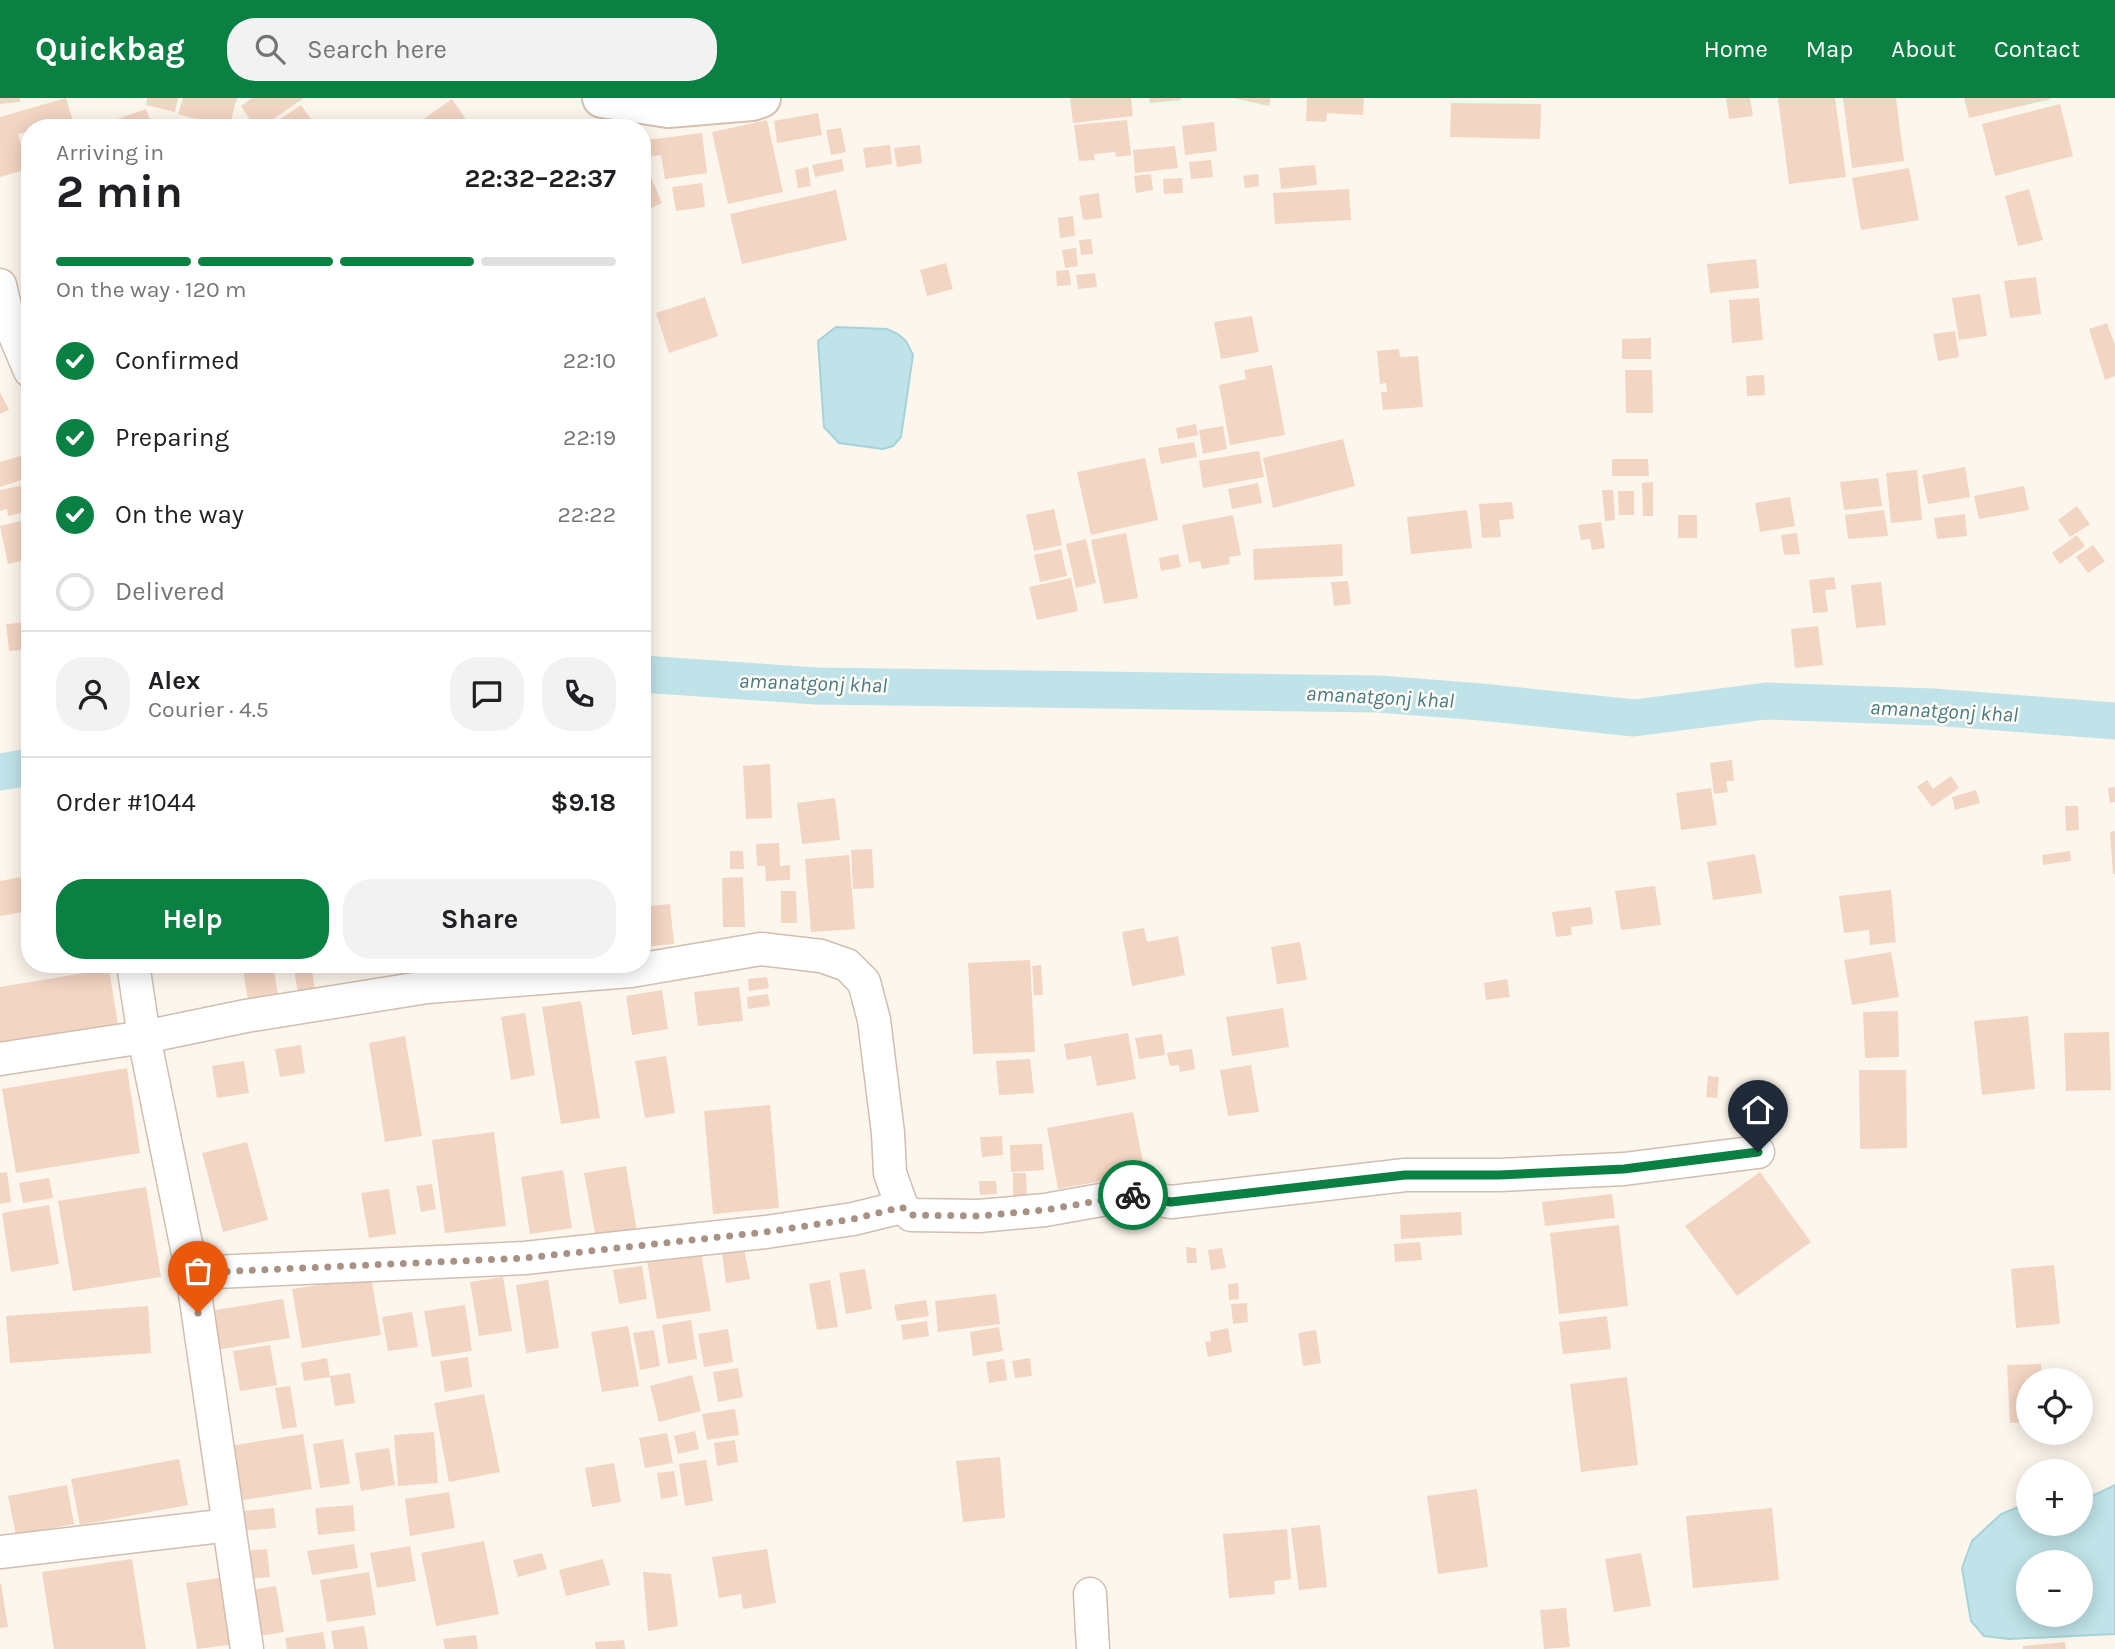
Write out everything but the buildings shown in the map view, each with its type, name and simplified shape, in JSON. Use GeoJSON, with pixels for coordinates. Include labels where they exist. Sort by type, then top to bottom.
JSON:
{"type":"FeatureCollection","features":[{"type":"Feature","properties":{"kind":"main road"},"geometry":{"type":"LineString","coordinates":[[602,98],[668,108],[761,98]]}},
{"type":"Feature","properties":{"kind":"street"},"geometry":{"type":"LineString","coordinates":[[0,285],[8,320],[21,350]]}},
{"type":"Feature","properties":{"kind":"street"},"geometry":{"type":"LineString","coordinates":[[651,968],[761,949],[821,956],[847,965],[864,982],[874,1020],[888,1133],[890,1173],[902,1207],[911,1215],[979,1216],[1045,1210],[1129,1195],[1171,1202],[1405,1175],[1499,1175],[1624,1169],[1758,1152]]}},
{"type":"Feature","properties":{"kind":"street"},"geometry":{"type":"LineString","coordinates":[[134,973],[144,1037],[192,1273],[247,1649]]}},
{"type":"Feature","properties":{"kind":"street"},"geometry":{"type":"LineString","coordinates":[[0,1059],[144,1037],[246,1016],[427,987],[606,973]]}},
{"type":"Feature","properties":{"kind":"street"},"geometry":{"type":"LineString","coordinates":[[192,1273],[525,1258],[766,1232],[853,1219],[902,1207]]}},
{"type":"Feature","properties":{"kind":"street"},"geometry":{"type":"LineString","coordinates":[[0,1552],[229,1525]]}},
{"type":"Feature","properties":{"kind":"street"},"geometry":{"type":"LineString","coordinates":[[1090,1594],[1093,1649]]}},
{"type":"Feature","properties":{"kind":"water"},"geometry":{"type":"Polygon","coordinates":[[[836,327],[887,329],[906,341],[913,355],[901,437],[893,446],[883,449],[839,443],[824,427],[818,341],[836,327]]]}},
{"type":"Feature","properties":{"kind":"water"},"geometry":{"type":"Polygon","coordinates":[[[2115,1485],[2115,1634],[2009,1639],[1984,1636],[1971,1621],[1962,1568],[1972,1541],[2001,1514],[2016,1508],[2016,1536],[2093,1536],[2093,1496],[2115,1485]]]}},
{"type":"Feature","properties":{"kind":"waterway","name":"amanatgonj khal"},"geometry":{"type":"LineString","coordinates":[[651,675],[816,686],[1379,694],[1634,718],[1766,701],[1933,707],[2115,721]]}},
{"type":"Feature","properties":{"kind":"waterway","name":"amanatgonj khal"},"geometry":{"type":"LineString","coordinates":[[0,772],[21,768]]}},
{"type":"Feature","properties":{"kind":"way so far"},"geometry":{"type":"LineString","coordinates":[[198,1313],[192,1273],[525,1258],[766,1232],[853,1219],[902,1207],[911,1215],[979,1216],[1045,1210],[1133,1195]]}},
{"type":"Feature","properties":{"kind":"route"},"geometry":{"type":"LineString","coordinates":[[1133,1195],[1171,1202],[1405,1175],[1499,1175],[1624,1169],[1758,1152]]}}]}
